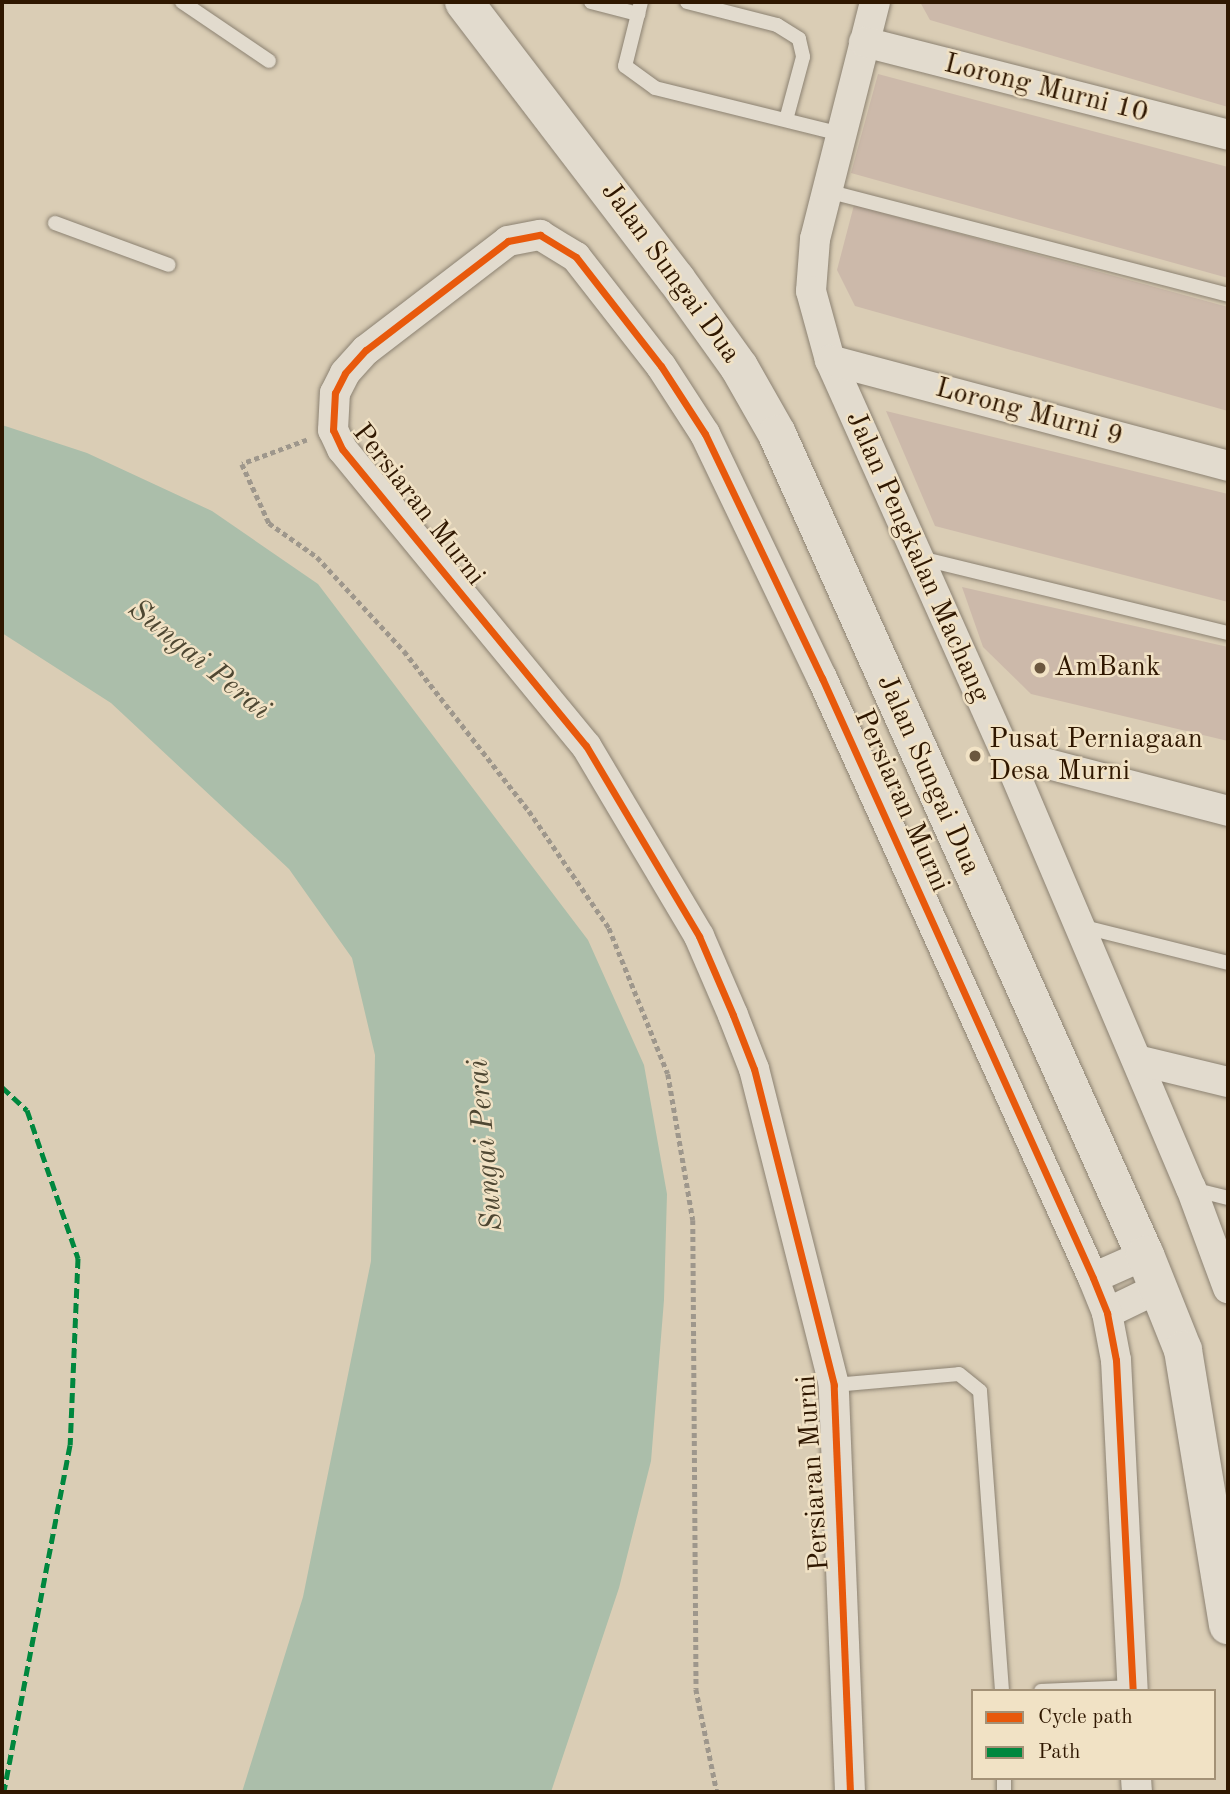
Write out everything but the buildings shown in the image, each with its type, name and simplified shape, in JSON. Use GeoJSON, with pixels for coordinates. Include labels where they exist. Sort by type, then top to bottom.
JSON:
{"type":"FeatureCollection","features":[{"type":"Feature","properties":{"kind":"main road","name":"Jalan Sungai Dua"},"geometry":{"type":"LineString","coordinates":[[464,2],[684,290],[739,367],[777,434],[1152,1272],[1182,1350],[1228,1625]]}},
{"type":"Feature","properties":{"kind":"street","name":"Jalan Pengkalan Machang"},"geometry":{"type":"LineString","coordinates":[[875,2],[815,239],[811,291],[830,360],[915,557],[1006,753],[1191,1188],[1228,1288]]}},
{"type":"Feature","properties":{"kind":"street","name":"Lorong Murni 10"},"geometry":{"type":"LineString","coordinates":[[864,42],[1228,135]]}},
{"type":"Feature","properties":{"kind":"street","name":"Persiaran Murni"},"geometry":{"type":"LineString","coordinates":[[850,1792],[834,1385],[754,1069],[699,936],[586,746],[342,449],[333,430],[335,393],[359,357],[508,241],[540,235],[576,257],[661,366],[705,434],[822,678],[1093,1278],[1107,1313],[1116,1360],[1133,1689]]}},
{"type":"Feature","properties":{"kind":"street","name":"Lorong Murni 9"},"geometry":{"type":"LineString","coordinates":[[830,360],[1228,466]]}},
{"type":"Feature","properties":{"kind":"street"},"geometry":{"type":"LineString","coordinates":[[1006,753],[1228,811]]}},
{"type":"Feature","properties":{"kind":"street"},"geometry":{"type":"LineString","coordinates":[[1136,1060],[1228,1082]]}},
{"type":"Feature","properties":{"kind":"street"},"geometry":{"type":"LineString","coordinates":[[1093,1278],[1152,1272]]}},
{"type":"Feature","properties":{"kind":"street"},"geometry":{"type":"LineString","coordinates":[[1107,1313],[1152,1272]]}},
{"type":"Feature","properties":{"kind":"lane"},"geometry":{"type":"LineString","coordinates":[[591,2],[639,8],[625,66],[655,88],[841,134]]}},
{"type":"Feature","properties":{"kind":"lane"},"geometry":{"type":"LineString","coordinates":[[687,2],[777,25],[799,39],[803,57],[786,120]]}},
{"type":"Feature","properties":{"kind":"lane"},"geometry":{"type":"LineString","coordinates":[[188,3],[269,61]]}},
{"type":"Feature","properties":{"kind":"lane"},"geometry":{"type":"LineString","coordinates":[[827,191],[1228,295]]}},
{"type":"Feature","properties":{"kind":"lane"},"geometry":{"type":"LineString","coordinates":[[55,223],[169,265]]}},
{"type":"Feature","properties":{"kind":"lane"},"geometry":{"type":"LineString","coordinates":[[915,557],[1228,633]]}},
{"type":"Feature","properties":{"kind":"lane"},"geometry":{"type":"LineString","coordinates":[[1079,926],[1228,963]]}},
{"type":"Feature","properties":{"kind":"lane"},"geometry":{"type":"LineString","coordinates":[[1191,1188],[1228,1198]]}},
{"type":"Feature","properties":{"kind":"lane"},"geometry":{"type":"LineString","coordinates":[[834,1385],[959,1374],[980,1391],[1002,1689]]}},
{"type":"Feature","properties":{"kind":"path"},"geometry":{"type":"LineString","coordinates":[[333,430],[242,464],[269,523],[317,557],[404,651],[529,811],[609,928],[668,1074],[693,1220],[696,1689],[717,1792]]}},
{"type":"Feature","properties":{"kind":"water","name":"Sungai Perai"},"geometry":{"type":"Polygon","coordinates":[[[2,425],[87,453],[212,511],[318,584],[588,940],[644,1065],[667,1194],[664,1300],[651,1461],[619,1588],[551,1792],[242,1792],[303,1597],[371,1261],[375,1055],[352,958],[289,869],[111,703],[2,633],[2,425]]]}},
{"type":"Feature","properties":{"kind":"marked path"},"geometry":{"type":"LineString","coordinates":[[2,1087],[27,1110],[78,1258],[70,1445],[4,1792]]}},
{"type":"Feature","properties":{"kind":"cycle path"},"geometry":{"type":"LineString","coordinates":[[850,1792],[834,1385],[754,1069],[699,936],[586,746],[342,449],[333,430],[335,393],[345,373],[366,350],[508,241],[540,235],[576,257],[661,366],[705,434],[822,678],[1093,1278],[1107,1313],[1116,1360],[1133,1689]]}},
{"type":"Feature","properties":{"kind":"place","name":"AmBank"},"geometry":{"type":"Point","coordinates":[1040,668]}},
{"type":"Feature","properties":{"kind":"place","name":"Pusat Perniagaan Desa Murni"},"geometry":{"type":"Point","coordinates":[975,756]}}]}
